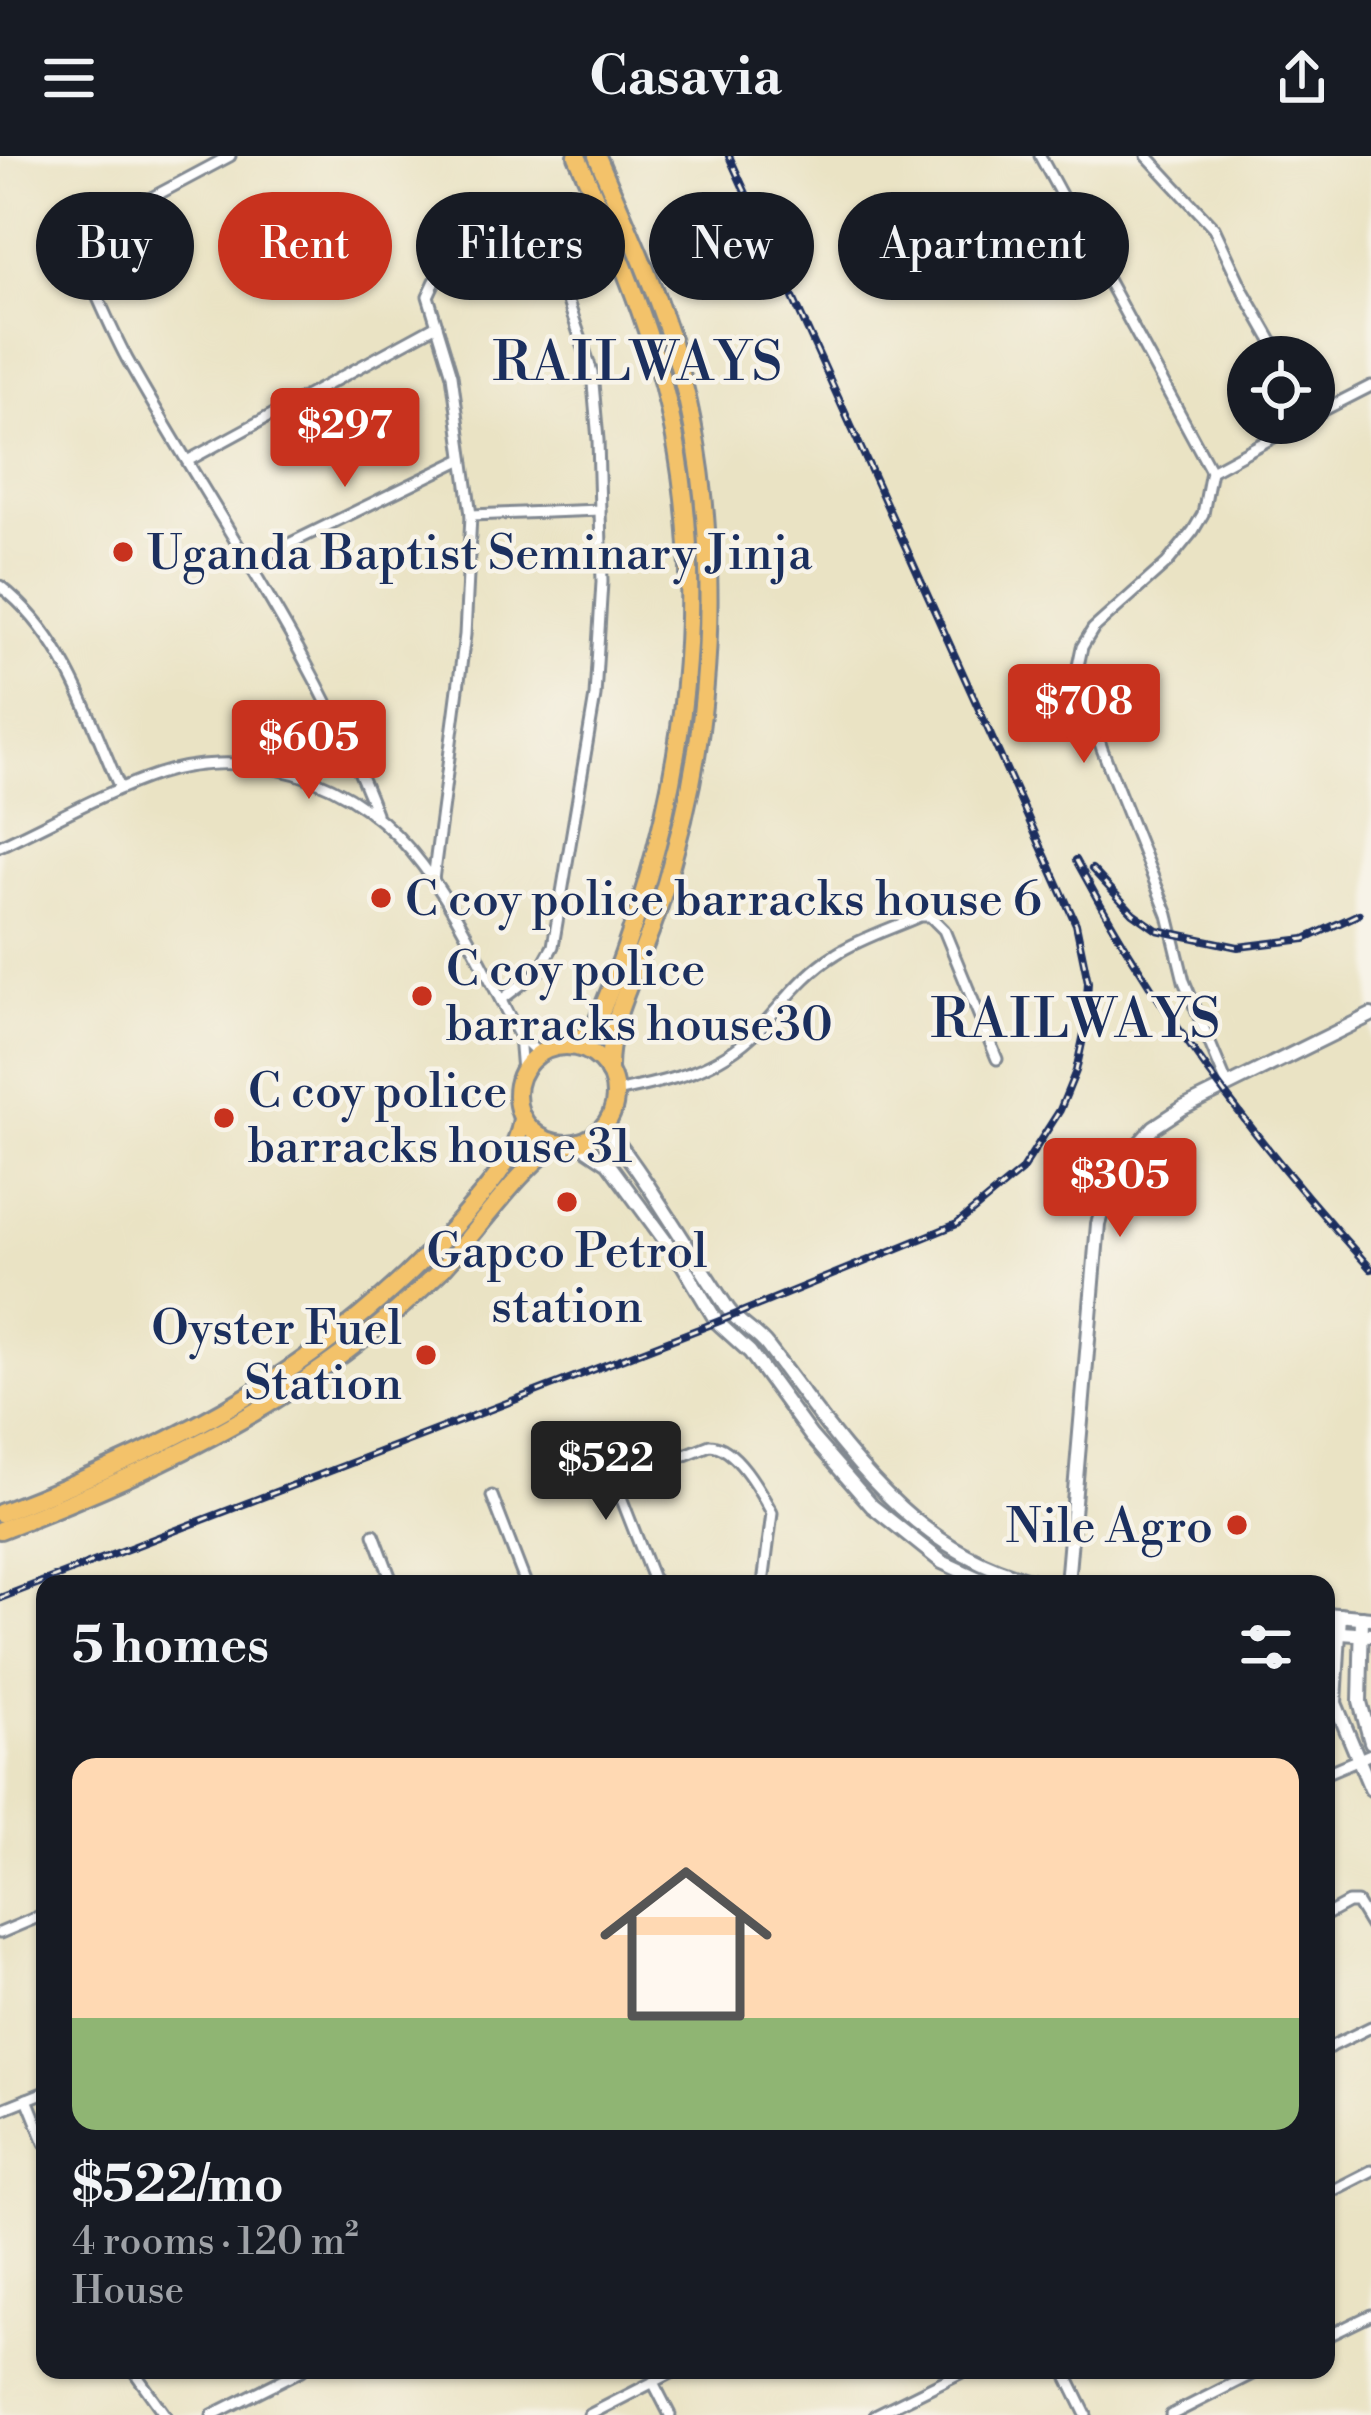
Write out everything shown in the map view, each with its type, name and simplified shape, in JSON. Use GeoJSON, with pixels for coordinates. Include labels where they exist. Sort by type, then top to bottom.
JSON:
{"type":"FeatureCollection","features":[{"type":"Feature","properties":{"kind":"highway"},"geometry":{"type":"LineString","coordinates":[[577,156],[593,192]]}},
{"type":"Feature","properties":{"kind":"highway"},"geometry":{"type":"LineString","coordinates":[[0,1530],[177,1458],[295,1389],[396,1312],[491,1215],[532,1162],[549,1148],[569,1144],[604,1126],[611,1116],[615,1092],[609,1072],[611,1028],[647,940],[685,810],[707,669],[709,602],[697,466],[675,358],[648,277],[597,156]]}},
{"type":"Feature","properties":{"kind":"highway"},"geometry":{"type":"LineString","coordinates":[[569,1144],[545,1141],[522,1119],[517,1104],[522,1072],[539,1054],[584,1036],[597,1022],[641,905],[672,790],[687,673],[688,551],[668,410],[651,343],[625,274]]}},
{"type":"Feature","properties":{"kind":"highway"},"geometry":{"type":"LineString","coordinates":[[560,1046],[594,1054],[609,1072]]}},
{"type":"Feature","properties":{"kind":"highway"},"geometry":{"type":"LineString","coordinates":[[0,1513],[164,1445],[329,1342],[411,1273],[474,1204],[513,1154],[522,1119]]}},
{"type":"Feature","properties":{"kind":"street"},"geometry":{"type":"LineString","coordinates":[[230,156],[104,223],[86,251],[84,266],[125,356],[296,645],[356,760],[376,813]]}},
{"type":"Feature","properties":{"kind":"street"},"geometry":{"type":"LineString","coordinates":[[1040,156],[1211,471],[1203,514],[1193,531],[1167,562],[1093,629],[1078,666],[1102,749],[1168,914],[1184,981],[1227,1084]]}},
{"type":"Feature","properties":{"kind":"street"},"geometry":{"type":"LineString","coordinates":[[1147,156],[1214,228],[1269,336]]}},
{"type":"Feature","properties":{"kind":"street"},"geometry":{"type":"LineString","coordinates":[[429,300],[452,375],[471,515],[466,635],[434,880]]}},
{"type":"Feature","properties":{"kind":"street"},"geometry":{"type":"LineString","coordinates":[[501,1000],[547,960],[560,911],[600,655],[598,440],[589,355],[569,300]]}},
{"type":"Feature","properties":{"kind":"street"},"geometry":{"type":"LineString","coordinates":[[188,460],[437,325]]}},
{"type":"Feature","properties":{"kind":"street"},"geometry":{"type":"LineString","coordinates":[[1335,404],[1371,386]]}},
{"type":"Feature","properties":{"kind":"street"},"geometry":{"type":"LineString","coordinates":[[1211,471],[1261,444]]}},
{"type":"Feature","properties":{"kind":"street"},"geometry":{"type":"LineString","coordinates":[[248,564],[463,459]]}},
{"type":"Feature","properties":{"kind":"street"},"geometry":{"type":"LineString","coordinates":[[471,515],[601,510]]}},
{"type":"Feature","properties":{"kind":"street"},"geometry":{"type":"LineString","coordinates":[[0,586],[35,616],[53,641],[120,788]]}},
{"type":"Feature","properties":{"kind":"street"},"geometry":{"type":"LineString","coordinates":[[0,846],[120,788],[187,767],[264,766],[320,782],[376,813],[399,834],[434,880],[519,1035],[539,1054]]}},
{"type":"Feature","properties":{"kind":"street"},"geometry":{"type":"LineString","coordinates":[[615,1092],[692,1075],[713,1064],[748,1040],[799,982],[836,954],[920,916],[930,916],[944,930],[997,1059]]}},
{"type":"Feature","properties":{"kind":"street"},"geometry":{"type":"LineString","coordinates":[[1068,1575],[1095,1244],[1109,1185],[1135,1145],[1154,1127],[1227,1084],[1371,1015]]}},
{"type":"Feature","properties":{"kind":"street"},"geometry":{"type":"LineString","coordinates":[[519,1035],[522,1072]]}},
{"type":"Feature","properties":{"kind":"street"},"geometry":{"type":"LineString","coordinates":[[604,1126],[698,1258],[731,1314],[765,1342],[835,1439],[881,1491],[924,1527],[971,1557],[1015,1575]]}},
{"type":"Feature","properties":{"kind":"street"},"geometry":{"type":"LineString","coordinates":[[569,1144],[608,1163],[683,1265],[717,1322],[750,1352],[811,1436],[872,1506],[941,1562],[969,1575]]}},
{"type":"Feature","properties":{"kind":"street"},"geometry":{"type":"LineString","coordinates":[[615,1483],[710,1444],[719,1445],[731,1454],[772,1513],[764,1575]]}},
{"type":"Feature","properties":{"kind":"street"},"geometry":{"type":"LineString","coordinates":[[601,1446],[651,1575]]}},
{"type":"Feature","properties":{"kind":"street"},"geometry":{"type":"LineString","coordinates":[[492,1496],[523,1575]]}},
{"type":"Feature","properties":{"kind":"street"},"geometry":{"type":"LineString","coordinates":[[374,1534],[390,1575]]}},
{"type":"Feature","properties":{"kind":"street"},"geometry":{"type":"LineString","coordinates":[[1335,1614],[1366,1618],[1360,1702],[1371,1742]]}},
{"type":"Feature","properties":{"kind":"street"},"geometry":{"type":"LineString","coordinates":[[1335,1632],[1367,1634]]}},
{"type":"Feature","properties":{"kind":"street"},"geometry":{"type":"LineString","coordinates":[[1335,1703],[1371,1789]]}},
{"type":"Feature","properties":{"kind":"street"},"geometry":{"type":"LineString","coordinates":[[1335,1771],[1371,1754]]}},
{"type":"Feature","properties":{"kind":"street"},"geometry":{"type":"LineString","coordinates":[[1335,1910],[1358,1903],[1371,1926]]}},
{"type":"Feature","properties":{"kind":"street"},"geometry":{"type":"LineString","coordinates":[[0,1933],[36,1918]]}},
{"type":"Feature","properties":{"kind":"street"},"geometry":{"type":"LineString","coordinates":[[1335,2045],[1371,2027]]}},
{"type":"Feature","properties":{"kind":"street"},"geometry":{"type":"LineString","coordinates":[[0,2110],[36,2096]]}},
{"type":"Feature","properties":{"kind":"street"},"geometry":{"type":"LineString","coordinates":[[28,2099],[36,2120]]}},
{"type":"Feature","properties":{"kind":"street"},"geometry":{"type":"LineString","coordinates":[[1335,2189],[1371,2171]]}},
{"type":"Feature","properties":{"kind":"street"},"geometry":{"type":"LineString","coordinates":[[1335,2331],[1371,2315]]}},
{"type":"Feature","properties":{"kind":"street"},"geometry":{"type":"LineString","coordinates":[[139,2379],[165,2415]]}},
{"type":"Feature","properties":{"kind":"street"},"geometry":{"type":"LineString","coordinates":[[212,2415],[284,2379]]}},
{"type":"Feature","properties":{"kind":"street"},"geometry":{"type":"LineString","coordinates":[[589,2415],[659,2379]]}},
{"type":"Feature","properties":{"kind":"street"},"geometry":{"type":"LineString","coordinates":[[875,2415],[949,2379]]}},
{"type":"Feature","properties":{"kind":"street"},"geometry":{"type":"LineString","coordinates":[[1068,2379],[1086,2415]]}},
{"type":"Feature","properties":{"kind":"street"},"geometry":{"type":"LineString","coordinates":[[1172,2415],[1242,2379]]}},
{"type":"Feature","properties":{"kind":"street"},"geometry":{"type":"LineString","coordinates":[[653,2382],[670,2415]]}},
{"type":"Feature","properties":{"kind":"railway"},"geometry":{"type":"LineString","coordinates":[[60,1575],[717,1322],[957,1224],[1021,1171],[1060,1110],[1076,1071],[1085,1029],[1088,982],[1076,924],[729,156]]}},
{"type":"Feature","properties":{"kind":"railway"},"geometry":{"type":"LineString","coordinates":[[1076,860],[1140,971],[1210,1074],[1371,1269]]}},
{"type":"Feature","properties":{"kind":"railway"},"geometry":{"type":"LineString","coordinates":[[1092,869],[1133,913],[1157,930],[1238,947],[1305,939],[1359,914]]}},
{"type":"Feature","properties":{"kind":"railway"},"geometry":{"type":"LineString","coordinates":[[0,1598],[36,1584]]}},
{"type":"Feature","properties":{"kind":"place","name":"Uganda Baptist Seminary Jinja"},"geometry":{"type":"Point","coordinates":[123,552]}},
{"type":"Feature","properties":{"kind":"place","name":"C coy police barracks house 6"},"geometry":{"type":"Point","coordinates":[381,898]}},
{"type":"Feature","properties":{"kind":"place","name":"C coy police barracks house30"},"geometry":{"type":"Point","coordinates":[422,996]}},
{"type":"Feature","properties":{"kind":"place","name":"C coy police barracks house 31"},"geometry":{"type":"Point","coordinates":[224,1118]}},
{"type":"Feature","properties":{"kind":"place","name":"Gapco Petrol station"},"geometry":{"type":"Point","coordinates":[567,1202]}},
{"type":"Feature","properties":{"kind":"place","name":"Oyster Fuel Station"},"geometry":{"type":"Point","coordinates":[426,1355]}},
{"type":"Feature","properties":{"kind":"place","name":"Nile Agro"},"geometry":{"type":"Point","coordinates":[1237,1525]}},
{"type":"Feature","properties":{"kind":"district","name":"RAILWAYS"},"geometry":{"type":"Point","coordinates":[639,361]}},
{"type":"Feature","properties":{"kind":"district","name":"RAILWAYS"},"geometry":{"type":"Point","coordinates":[1077,1018]}}]}
